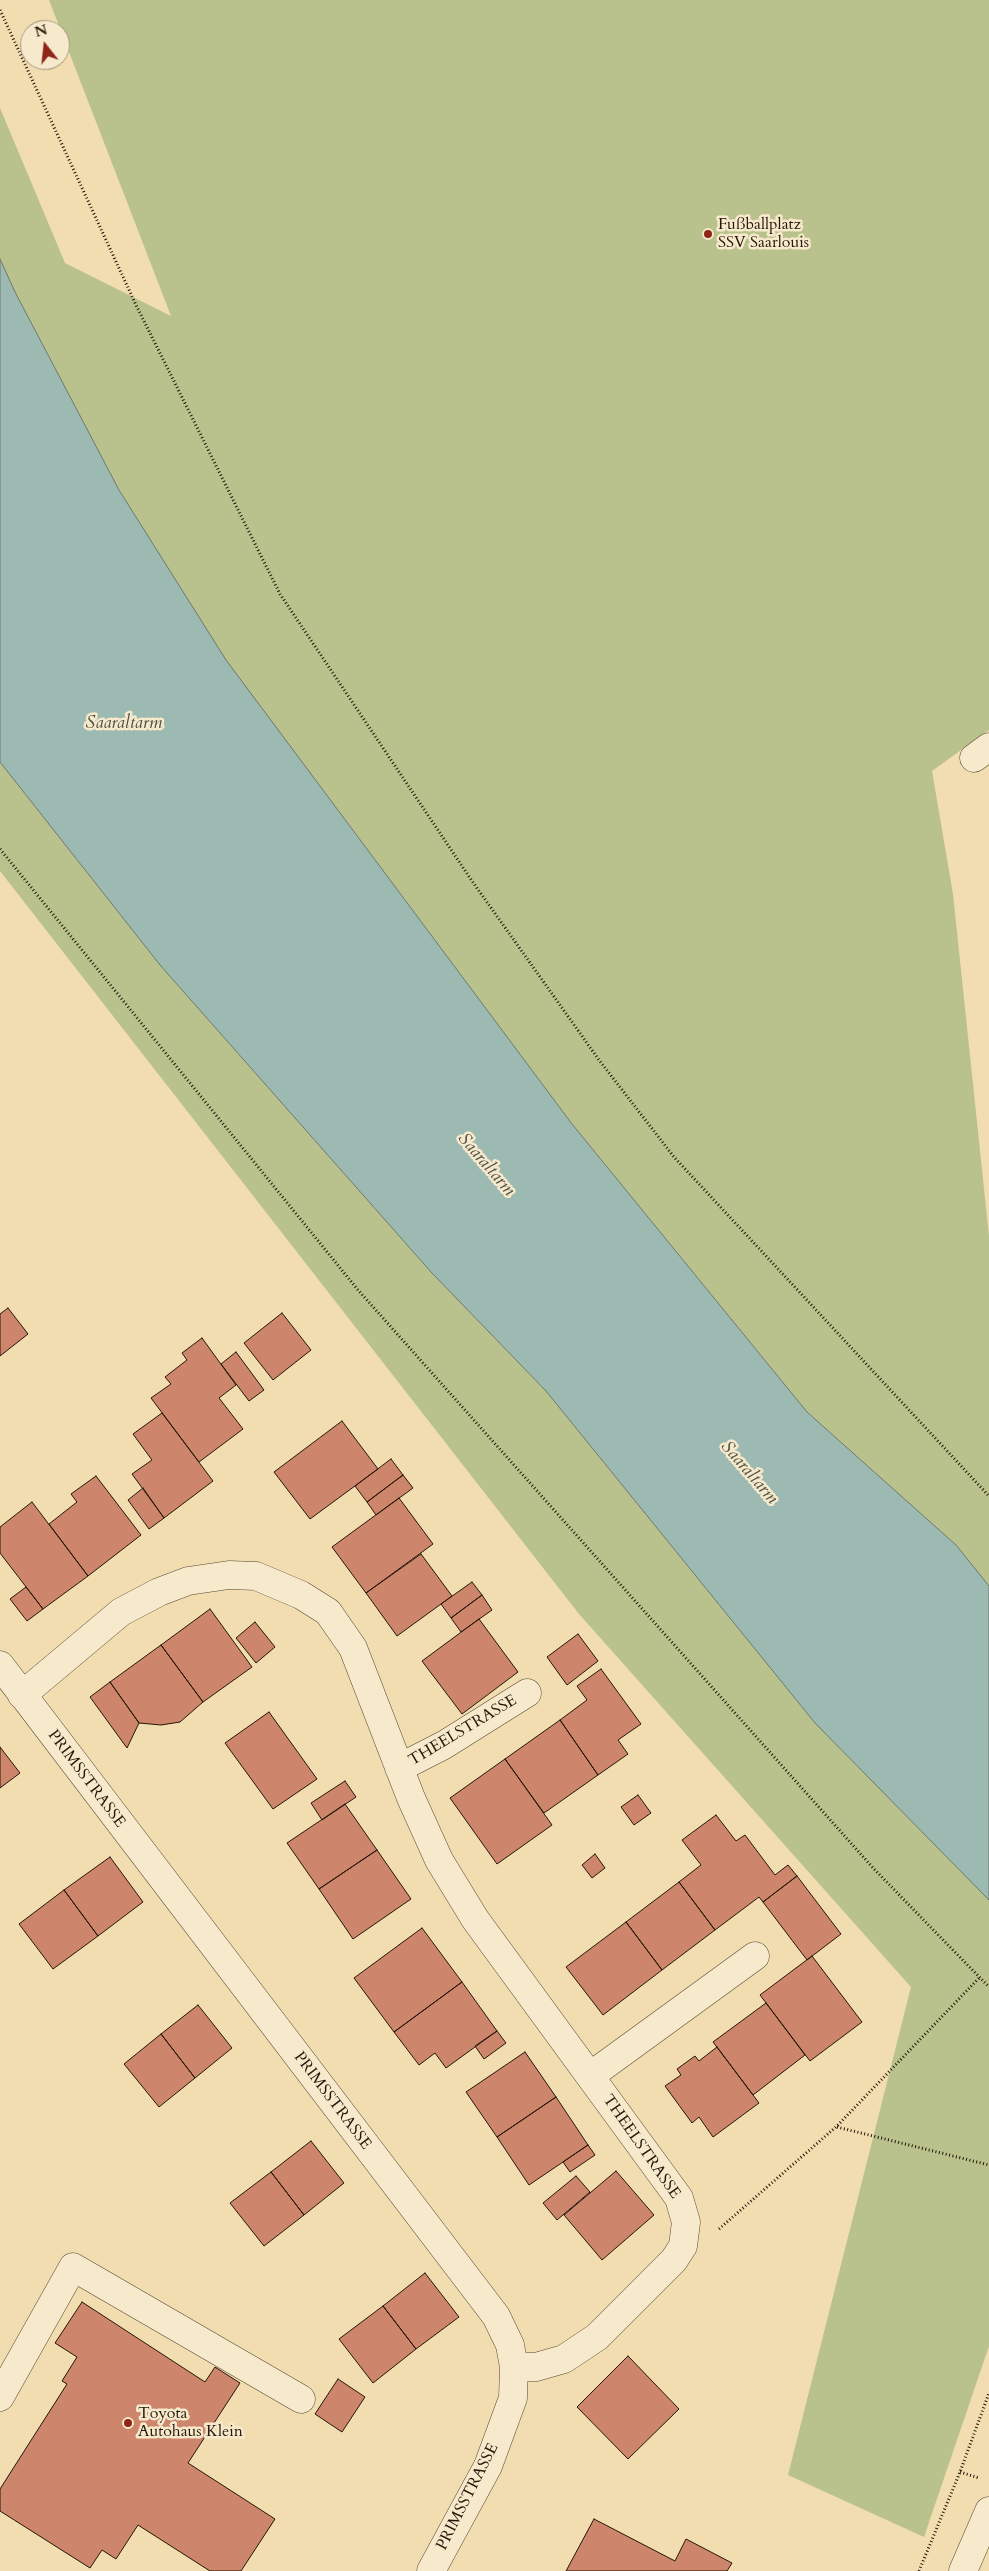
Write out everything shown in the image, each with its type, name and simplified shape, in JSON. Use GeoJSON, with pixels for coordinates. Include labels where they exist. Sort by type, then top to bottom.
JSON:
{"type":"FeatureCollection","features":[{"type":"Feature","properties":{"kind":"street","name":"THEELSTRASSE"},"geometry":{"type":"LineString","coordinates":[[22,1695],[122,1612],[159,1592],[188,1581],[229,1575],[256,1576],[301,1595],[328,1612],[353,1648],[399,1768],[439,1860],[470,1910],[679,2198],[686,2222],[683,2246]]}},
{"type":"Feature","properties":{"kind":"street","name":"PRIMSSTRASSE"},"geometry":{"type":"LineString","coordinates":[[0,1665],[496,2316],[510,2345],[514,2367],[513,2398],[488,2466],[431,2571]]}},
{"type":"Feature","properties":{"kind":"street","name":"THEELSTRASSE"},"geometry":{"type":"LineString","coordinates":[[399,1768],[444,1745],[527,1693]]}},
{"type":"Feature","properties":{"kind":"street"},"geometry":{"type":"LineString","coordinates":[[590,2076],[755,1956]]}},
{"type":"Feature","properties":{"kind":"street"},"geometry":{"type":"LineString","coordinates":[[514,2367],[536,2366],[564,2359],[597,2337],[674,2260],[683,2246]]}},
{"type":"Feature","properties":{"kind":"street"},"geometry":{"type":"LineString","coordinates":[[0,2397],[73,2267],[301,2399]]}},
{"type":"Feature","properties":{"kind":"street"},"geometry":{"type":"LineString","coordinates":[[963,2571],[989,2511]]}},
{"type":"Feature","properties":{"kind":"path"},"geometry":{"type":"LineString","coordinates":[[0,10],[136,305],[280,594],[296,619],[472,881],[599,1060],[674,1157],[989,1496]]}},
{"type":"Feature","properties":{"kind":"path"},"geometry":{"type":"LineString","coordinates":[[0,849],[358,1290],[874,1869],[989,1987]]}},
{"type":"Feature","properties":{"kind":"path"},"geometry":{"type":"LineString","coordinates":[[683,2246],[718,2231],[837,2126],[979,1978]]}},
{"type":"Feature","properties":{"kind":"path"},"geometry":{"type":"LineString","coordinates":[[837,2126],[989,2165]]}},
{"type":"Feature","properties":{"kind":"path"},"geometry":{"type":"LineString","coordinates":[[919,2571],[960,2472],[989,2393]]}},
{"type":"Feature","properties":{"kind":"path"},"geometry":{"type":"LineString","coordinates":[[960,2472],[982,2479]]}},
{"type":"Feature","properties":{"kind":"green space"},"geometry":{"type":"Polygon","coordinates":[[[49,0],[989,0],[989,730],[932,771],[953,894],[989,1236],[989,1586],[956,1545],[807,1412],[572,1124],[225,660],[119,490],[15,292],[0,259],[0,108],[65,263],[171,316],[70,54],[70,20],[57,20],[49,0]]]}},
{"type":"Feature","properties":{"kind":"green space"},"geometry":{"type":"Polygon","coordinates":[[[0,762],[160,965],[431,1272],[546,1391],[815,1723],[989,1900],[989,2346],[924,2537],[788,2475],[911,1987],[579,1614],[0,871],[0,762]]]}},
{"type":"Feature","properties":{"kind":"water","name":"Saaraltarm"},"geometry":{"type":"Polygon","coordinates":[[[0,259],[15,292],[119,490],[226,660],[572,1124],[807,1412],[956,1545],[989,1586],[989,1900],[815,1723],[546,1391],[431,1272],[160,965],[0,762],[0,259]]]}},
{"type":"Feature","properties":{"kind":"building"},"geometry":{"type":"Polygon","coordinates":[[[8,1308],[28,1334],[0,1356],[0,1314],[8,1308]]]}},
{"type":"Feature","properties":{"kind":"building"},"geometry":{"type":"Polygon","coordinates":[[[282,1313],[311,1350],[273,1380],[244,1343],[282,1313]]]}},
{"type":"Feature","properties":{"kind":"building"},"geometry":{"type":"Polygon","coordinates":[[[202,1338],[236,1385],[219,1398],[243,1429],[199,1462],[151,1398],[171,1384],[165,1377],[187,1360],[182,1353],[202,1338]]]}},
{"type":"Feature","properties":{"kind":"building"},"geometry":{"type":"Polygon","coordinates":[[[236,1352],[264,1390],[249,1401],[221,1364],[236,1352]]]}},
{"type":"Feature","properties":{"kind":"building"},"geometry":{"type":"Polygon","coordinates":[[[162,1413],[213,1481],[164,1518],[132,1474],[152,1460],[133,1434],[162,1413]]]}},
{"type":"Feature","properties":{"kind":"building"},"geometry":{"type":"Polygon","coordinates":[[[342,1421],[378,1469],[310,1519],[274,1472],[342,1421]]]}},
{"type":"Feature","properties":{"kind":"building"},"geometry":{"type":"Polygon","coordinates":[[[391,1459],[403,1475],[367,1502],[355,1486],[391,1459]]]}},
{"type":"Feature","properties":{"kind":"building"},"geometry":{"type":"Polygon","coordinates":[[[403,1475],[413,1488],[376,1515],[367,1502],[403,1475]]]}},
{"type":"Feature","properties":{"kind":"building"},"geometry":{"type":"Polygon","coordinates":[[[96,1476],[141,1535],[88,1576],[49,1524],[77,1502],[71,1494],[96,1476]]]}},
{"type":"Feature","properties":{"kind":"building"},"geometry":{"type":"Polygon","coordinates":[[[143,1488],[164,1518],[149,1529],[128,1500],[143,1488]]]}},
{"type":"Feature","properties":{"kind":"building"},"geometry":{"type":"Polygon","coordinates":[[[399,1498],[433,1544],[366,1593],[332,1547],[399,1498]]]}},
{"type":"Feature","properties":{"kind":"building"},"geometry":{"type":"Polygon","coordinates":[[[32,1502],[88,1576],[43,1609],[0,1553],[0,1527],[32,1502]]]}},
{"type":"Feature","properties":{"kind":"building"},"geometry":{"type":"Polygon","coordinates":[[[421,1554],[452,1596],[397,1636],[366,1593],[421,1554]]]}},
{"type":"Feature","properties":{"kind":"building"},"geometry":{"type":"Polygon","coordinates":[[[472,1582],[482,1595],[451,1618],[441,1604],[472,1582]]]}},
{"type":"Feature","properties":{"kind":"building"},"geometry":{"type":"Polygon","coordinates":[[[26,1587],[43,1609],[27,1621],[10,1599],[26,1587]]]}},
{"type":"Feature","properties":{"kind":"building"},"geometry":{"type":"Polygon","coordinates":[[[482,1595],[492,1610],[461,1632],[451,1618],[482,1595]]]}},
{"type":"Feature","properties":{"kind":"building"},"geometry":{"type":"Polygon","coordinates":[[[210,1609],[252,1667],[203,1702],[161,1645],[210,1609]]]}},
{"type":"Feature","properties":{"kind":"building"},"geometry":{"type":"Polygon","coordinates":[[[479,1619],[518,1672],[462,1714],[422,1661],[479,1619]]]}},
{"type":"Feature","properties":{"kind":"building"},"geometry":{"type":"Polygon","coordinates":[[[255,1622],[275,1647],[256,1663],[236,1638],[255,1622]]]}},
{"type":"Feature","properties":{"kind":"building"},"geometry":{"type":"Polygon","coordinates":[[[578,1634],[598,1661],[567,1685],[547,1657],[578,1634]]]}},
{"type":"Feature","properties":{"kind":"building"},"geometry":{"type":"Polygon","coordinates":[[[161,1645],[203,1702],[180,1722],[161,1725],[139,1723],[110,1682],[161,1645]]]}},
{"type":"Feature","properties":{"kind":"building"},"geometry":{"type":"Polygon","coordinates":[[[601,1669],[641,1724],[618,1740],[628,1754],[598,1775],[560,1720],[587,1700],[577,1686],[601,1669]]]}},
{"type":"Feature","properties":{"kind":"building"},"geometry":{"type":"Polygon","coordinates":[[[110,1682],[139,1723],[127,1748],[90,1697],[110,1682]]]}},
{"type":"Feature","properties":{"kind":"building"},"geometry":{"type":"Polygon","coordinates":[[[269,1712],[317,1779],[273,1809],[225,1743],[269,1712]]]}},
{"type":"Feature","properties":{"kind":"building"},"geometry":{"type":"Polygon","coordinates":[[[560,1720],[598,1775],[544,1813],[505,1759],[560,1720]]]}},
{"type":"Feature","properties":{"kind":"building"},"geometry":{"type":"Polygon","coordinates":[[[0,1747],[20,1773],[0,1788],[0,1747]]]}},
{"type":"Feature","properties":{"kind":"building"},"geometry":{"type":"Polygon","coordinates":[[[505,1759],[552,1825],[497,1864],[450,1798],[505,1759]]]}},
{"type":"Feature","properties":{"kind":"building"},"geometry":{"type":"Polygon","coordinates":[[[345,1781],[356,1797],[322,1820],[311,1803],[345,1781]]]}},
{"type":"Feature","properties":{"kind":"building"},"geometry":{"type":"Polygon","coordinates":[[[638,1795],[651,1813],[634,1825],[621,1807],[638,1795]]]}},
{"type":"Feature","properties":{"kind":"building"},"geometry":{"type":"Polygon","coordinates":[[[345,1804],[377,1850],[319,1889],[287,1843],[345,1804]]]}},
{"type":"Feature","properties":{"kind":"building"},"geometry":{"type":"Polygon","coordinates":[[[716,1815],[736,1841],[745,1835],[775,1875],[788,1865],[797,1876],[763,1902],[759,1897],[715,1930],[679,1882],[701,1865],[682,1840],[716,1815]]]}},
{"type":"Feature","properties":{"kind":"building"},"geometry":{"type":"Polygon","coordinates":[[[377,1850],[411,1899],[353,1939],[319,1889],[377,1850]]]}},
{"type":"Feature","properties":{"kind":"building"},"geometry":{"type":"Polygon","coordinates":[[[595,1854],[605,1868],[592,1878],[582,1865],[595,1854]]]}},
{"type":"Feature","properties":{"kind":"building"},"geometry":{"type":"Polygon","coordinates":[[[110,1857],[143,1902],[98,1936],[64,1890],[110,1857]]]}},
{"type":"Feature","properties":{"kind":"building"},"geometry":{"type":"Polygon","coordinates":[[[797,1876],[841,1934],[807,1960],[763,1902],[797,1876]]]}},
{"type":"Feature","properties":{"kind":"building"},"geometry":{"type":"Polygon","coordinates":[[[679,1882],[715,1930],[662,1970],[626,1922],[679,1882]]]}},
{"type":"Feature","properties":{"kind":"building"},"geometry":{"type":"Polygon","coordinates":[[[64,1890],[98,1936],[53,1969],[19,1924],[64,1890]]]}},
{"type":"Feature","properties":{"kind":"building"},"geometry":{"type":"Polygon","coordinates":[[[626,1922],[662,1970],[603,2015],[566,1967],[626,1922]]]}},
{"type":"Feature","properties":{"kind":"building"},"geometry":{"type":"Polygon","coordinates":[[[422,1928],[462,1982],[394,2032],[354,1978],[422,1928]]]}},
{"type":"Feature","properties":{"kind":"building"},"geometry":{"type":"Polygon","coordinates":[[[812,1956],[862,2022],[810,2061],[760,1995],[812,1956]]]}},
{"type":"Feature","properties":{"kind":"building"},"geometry":{"type":"Polygon","coordinates":[[[462,1982],[497,2031],[446,2068],[435,2053],[419,2065],[394,2032],[462,1982]]]}},
{"type":"Feature","properties":{"kind":"building"},"geometry":{"type":"Polygon","coordinates":[[[766,2003],[805,2055],[753,2095],[713,2042],[766,2003]]]}},
{"type":"Feature","properties":{"kind":"building"},"geometry":{"type":"Polygon","coordinates":[[[198,2005],[232,2048],[195,2078],[161,2034],[198,2005]]]}},
{"type":"Feature","properties":{"kind":"building"},"geometry":{"type":"Polygon","coordinates":[[[497,2031],[506,2043],[484,2059],[475,2046],[497,2031]]]}},
{"type":"Feature","properties":{"kind":"building"},"geometry":{"type":"Polygon","coordinates":[[[161,2034],[195,2078],[159,2107],[124,2064],[161,2034]]]}},
{"type":"Feature","properties":{"kind":"building"},"geometry":{"type":"Polygon","coordinates":[[[717,2047],[759,2103],[713,2137],[699,2117],[692,2123],[665,2086],[681,2075],[677,2069],[695,2056],[699,2061],[717,2047]]]}},
{"type":"Feature","properties":{"kind":"building"},"geometry":{"type":"Polygon","coordinates":[[[525,2052],[556,2097],[497,2137],[466,2092],[525,2052]]]}},
{"type":"Feature","properties":{"kind":"building"},"geometry":{"type":"Polygon","coordinates":[[[556,2097],[588,2145],[529,2185],[497,2137],[556,2097]]]}},
{"type":"Feature","properties":{"kind":"building"},"geometry":{"type":"Polygon","coordinates":[[[311,2141],[344,2183],[304,2215],[271,2172],[311,2141]]]}},
{"type":"Feature","properties":{"kind":"building"},"geometry":{"type":"Polygon","coordinates":[[[588,2145],[595,2155],[570,2172],[563,2162],[588,2145]]]}},
{"type":"Feature","properties":{"kind":"building"},"geometry":{"type":"Polygon","coordinates":[[[616,2171],[654,2215],[602,2260],[564,2215],[616,2171]]]}},
{"type":"Feature","properties":{"kind":"building"},"geometry":{"type":"Polygon","coordinates":[[[271,2172],[304,2215],[264,2246],[230,2203],[271,2172]]]}},
{"type":"Feature","properties":{"kind":"building"},"geometry":{"type":"Polygon","coordinates":[[[576,2176],[590,2192],[557,2220],[543,2203],[576,2176]]]}},
{"type":"Feature","properties":{"kind":"building"},"geometry":{"type":"Polygon","coordinates":[[[425,2273],[459,2317],[416,2349],[383,2306],[425,2273]]]}},
{"type":"Feature","properties":{"kind":"building","name":"Toyota Autohaus Klein"},"geometry":{"type":"Polygon","coordinates":[[[82,2302],[205,2382],[215,2367],[240,2383],[188,2463],[275,2519],[241,2571],[210,2571],[138,2525],[116,2559],[102,2550],[90,2568],[0,2511],[0,2489],[67,2384],[62,2381],[77,2357],[55,2343],[82,2302]]]}},
{"type":"Feature","properties":{"kind":"building"},"geometry":{"type":"Polygon","coordinates":[[[383,2306],[416,2349],[373,2383],[339,2339],[383,2306]]]}},
{"type":"Feature","properties":{"kind":"building"},"geometry":{"type":"Polygon","coordinates":[[[628,2356],[679,2409],[628,2459],[577,2407],[628,2356]]]}},
{"type":"Feature","properties":{"kind":"building"},"geometry":{"type":"Polygon","coordinates":[[[338,2379],[365,2397],[342,2432],[315,2414],[338,2379]]]}},
{"type":"Feature","properties":{"kind":"building"},"geometry":{"type":"Polygon","coordinates":[[[594,2519],[675,2561],[686,2539],[732,2563],[727,2571],[566,2571],[594,2519]]]}},
{"type":"Feature","properties":{"kind":"place","name":"Fußballplatz SSV Saarlouis"},"geometry":{"type":"Point","coordinates":[708,234]}},
{"type":"Feature","properties":{"kind":"place","name":"Toyota Autohaus Klein"},"geometry":{"type":"Point","coordinates":[128,2423]}}]}
